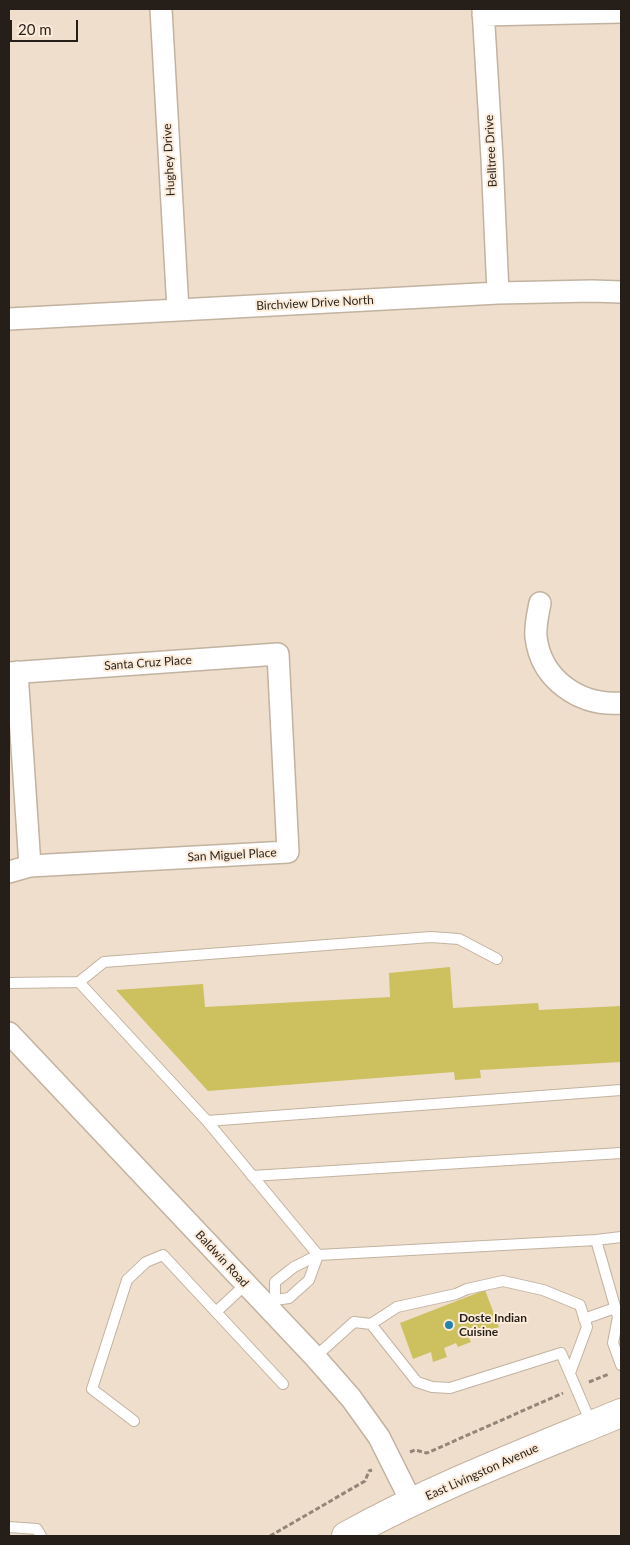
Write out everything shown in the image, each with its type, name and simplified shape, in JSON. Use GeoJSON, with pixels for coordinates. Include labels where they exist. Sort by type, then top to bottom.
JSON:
{"type":"FeatureCollection","features":[{"type":"Feature","properties":{"kind":"main road","name":"East Livingston Avenue"},"geometry":{"type":"LineString","coordinates":[[346,1536],[478,1472],[621,1413]]}},
{"type":"Feature","properties":{"kind":"street","name":"Hughey Drive"},"geometry":{"type":"LineString","coordinates":[[161,9],[178,310]]}},
{"type":"Feature","properties":{"kind":"street"},"geometry":{"type":"LineString","coordinates":[[483,12],[621,12]]}},
{"type":"Feature","properties":{"kind":"street","name":"Belltree Drive"},"geometry":{"type":"LineString","coordinates":[[483,12],[498,294]]}},
{"type":"Feature","properties":{"kind":"street","name":"Birchview Drive North"},"geometry":{"type":"LineString","coordinates":[[9,320],[498,294],[621,292]]}},
{"type":"Feature","properties":{"kind":"street"},"geometry":{"type":"LineString","coordinates":[[540,603],[536,638],[540,654],[548,670],[560,685],[574,694],[592,701],[608,704],[621,703]]}},
{"type":"Feature","properties":{"kind":"street","name":"Santa Cruz Place"},"geometry":{"type":"LineString","coordinates":[[30,866],[13,673],[278,654]]}},
{"type":"Feature","properties":{"kind":"street","name":"San Miguel Place"},"geometry":{"type":"LineString","coordinates":[[9,872],[30,866],[288,852],[278,654]]}},
{"type":"Feature","properties":{"kind":"street","name":"Baldwin Road"},"geometry":{"type":"LineString","coordinates":[[9,1033],[246,1284],[271,1303],[356,1406],[379,1437],[412,1503]]}},
{"type":"Feature","properties":{"kind":"lane"},"geometry":{"type":"LineString","coordinates":[[9,983],[79,982],[104,962],[431,937],[459,939],[497,959]]}},
{"type":"Feature","properties":{"kind":"lane"},"geometry":{"type":"LineString","coordinates":[[79,982],[207,1121],[318,1255]]}},
{"type":"Feature","properties":{"kind":"lane"},"geometry":{"type":"LineString","coordinates":[[207,1121],[621,1090]]}},
{"type":"Feature","properties":{"kind":"lane"},"geometry":{"type":"LineString","coordinates":[[252,1176],[621,1154]]}},
{"type":"Feature","properties":{"kind":"lane"},"geometry":{"type":"LineString","coordinates":[[318,1255],[309,1280],[289,1298],[271,1303],[276,1282],[294,1267],[318,1255],[596,1240],[621,1237]]}},
{"type":"Feature","properties":{"kind":"lane"},"geometry":{"type":"LineString","coordinates":[[596,1240],[619,1315],[612,1343],[621,1365]]}},
{"type":"Feature","properties":{"kind":"lane"},"geometry":{"type":"LineString","coordinates":[[134,1422],[92,1388],[127,1280],[146,1262],[163,1254],[283,1384]]}},
{"type":"Feature","properties":{"kind":"lane"},"geometry":{"type":"LineString","coordinates":[[316,1357],[354,1322],[372,1324],[397,1306],[456,1294],[467,1289],[504,1281],[543,1290],[580,1305],[587,1327],[570,1373]]}},
{"type":"Feature","properties":{"kind":"lane"},"geometry":{"type":"LineString","coordinates":[[216,1312],[246,1284]]}},
{"type":"Feature","properties":{"kind":"lane"},"geometry":{"type":"LineString","coordinates":[[584,1319],[619,1315]]}},
{"type":"Feature","properties":{"kind":"lane"},"geometry":{"type":"LineString","coordinates":[[372,1324],[417,1382],[432,1387],[450,1388],[561,1353],[592,1425]]}},
{"type":"Feature","properties":{"kind":"lane"},"geometry":{"type":"LineString","coordinates":[[9,1527],[37,1529],[41,1536]]}},
{"type":"Feature","properties":{"kind":"path"},"geometry":{"type":"LineString","coordinates":[[270,1536],[365,1481],[369,1471],[391,1460],[415,1450],[427,1452],[612,1373]]}},
{"type":"Feature","properties":{"kind":"building"},"geometry":{"type":"Polygon","coordinates":[[[450,967],[453,1008],[538,1003],[539,1010],[621,1006],[621,1062],[480,1070],[481,1078],[455,1080],[454,1072],[208,1091],[116,990],[203,984],[205,1007],[390,997],[389,973],[450,967]]]}},
{"type":"Feature","properties":{"kind":"building","name":"Doste Indian Cuisine"},"geometry":{"type":"Polygon","coordinates":[[[485,1290],[499,1327],[469,1338],[471,1342],[458,1347],[456,1343],[444,1348],[447,1357],[433,1362],[431,1352],[413,1359],[400,1323],[485,1290]]]}},
{"type":"Feature","properties":{"kind":"place","name":"Doste Indian Cuisine"},"geometry":{"type":"Point","coordinates":[449,1325]}}]}
